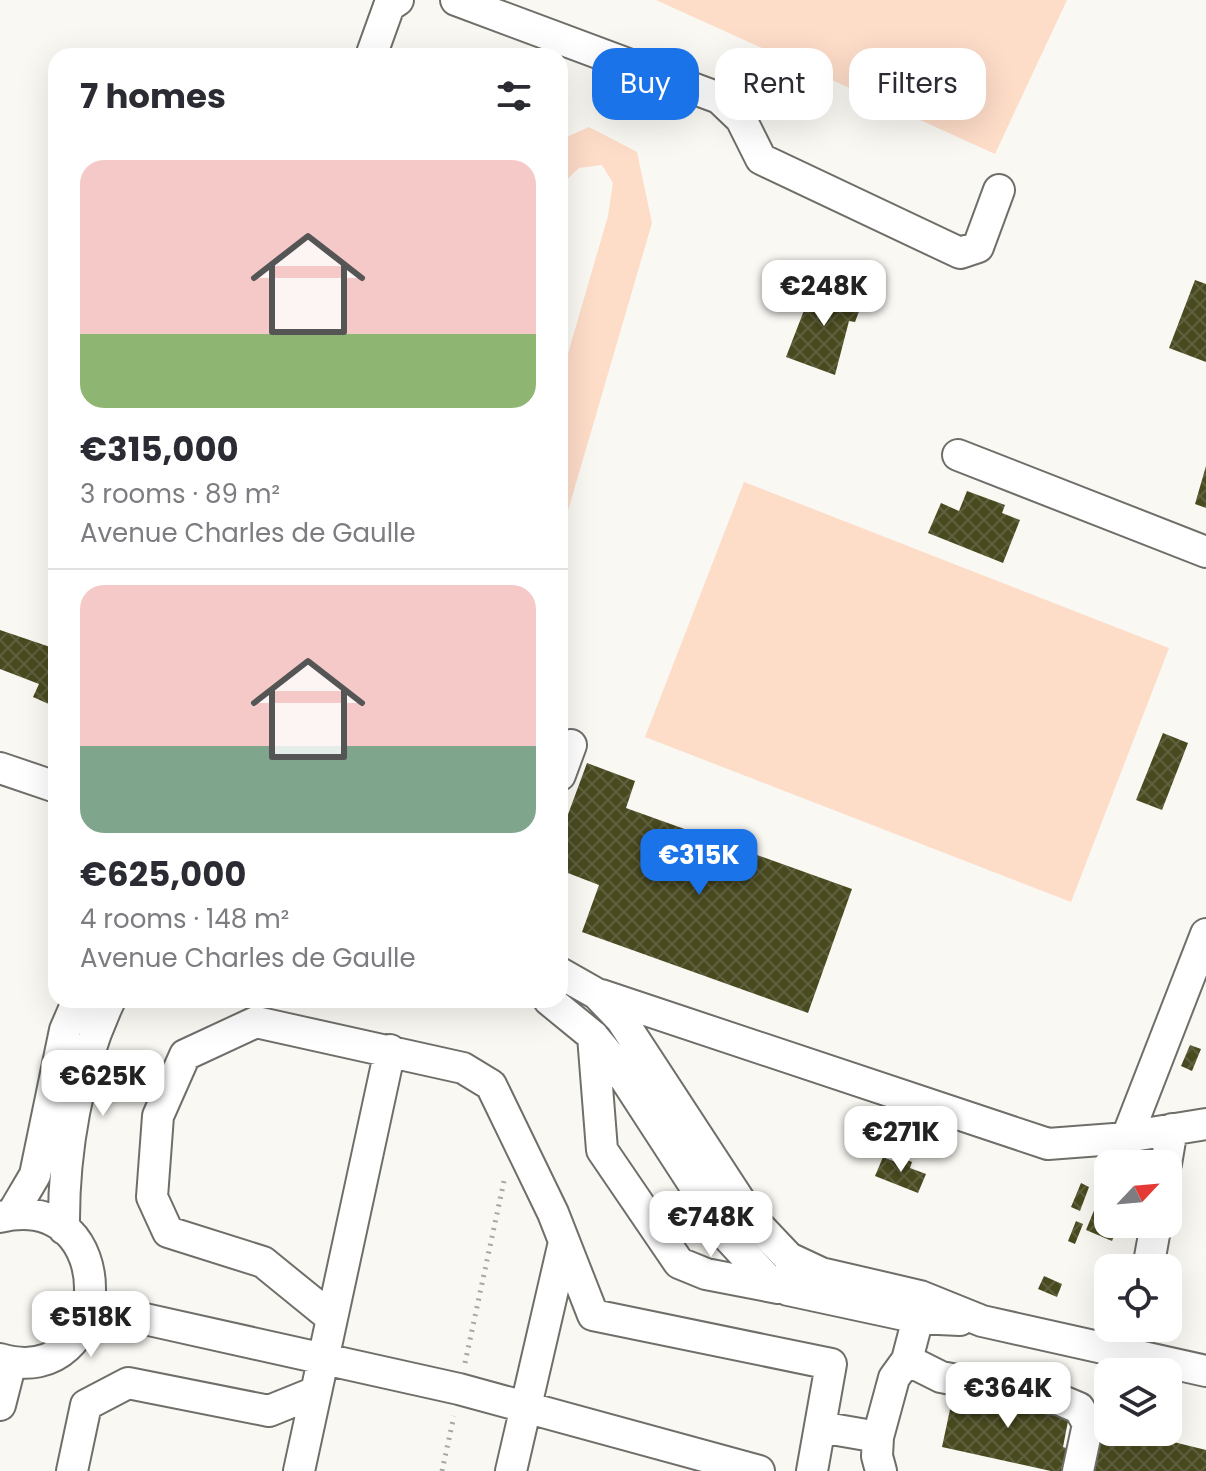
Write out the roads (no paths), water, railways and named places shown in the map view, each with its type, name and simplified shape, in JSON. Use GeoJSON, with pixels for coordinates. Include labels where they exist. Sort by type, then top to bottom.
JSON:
{"type":"FeatureCollection","features":[{"type":"Feature","properties":{"kind":"street"},"geometry":{"type":"LineString","coordinates":[[374,48],[389,6],[398,0]]}},
{"type":"Feature","properties":{"kind":"street"},"geometry":{"type":"LineString","coordinates":[[456,0],[719,98],[741,119],[761,159],[960,253],[978,247],[999,190]]}},
{"type":"Feature","properties":{"kind":"street"},"geometry":{"type":"LineString","coordinates":[[958,455],[1206,552]]}},
{"type":"Feature","properties":{"kind":"street"},"geometry":{"type":"LineString","coordinates":[[568,753],[571,745]]}},
{"type":"Feature","properties":{"kind":"street"},"geometry":{"type":"LineString","coordinates":[[0,768],[48,784]]}},
{"type":"Feature","properties":{"kind":"street"},"geometry":{"type":"LineString","coordinates":[[1127,1137],[1206,934]]}},
{"type":"Feature","properties":{"kind":"street"},"geometry":{"type":"LineString","coordinates":[[568,978],[597,994],[1048,1144],[1127,1137],[1206,1124]]}},
{"type":"Feature","properties":{"kind":"street"},"geometry":{"type":"LineString","coordinates":[[597,994],[642,1047],[751,1218],[789,1258],[821,1273],[920,1296],[982,1321]]}},
{"type":"Feature","properties":{"kind":"street"},"geometry":{"type":"LineString","coordinates":[[0,1405],[5,1361],[32,1362],[52,1355],[69,1343],[83,1327],[91,1307],[93,1286],[89,1264],[79,1245],[64,1229],[49,1220],[6,1215],[35,1175],[65,1030],[75,1008]]}},
{"type":"Feature","properties":{"kind":"street"},"geometry":{"type":"LineString","coordinates":[[64,1229],[63,1180],[78,1101],[94,1034],[106,1008]]}},
{"type":"Feature","properties":{"kind":"street"},"geometry":{"type":"LineString","coordinates":[[559,1008],[593,1036],[728,1237],[766,1278],[788,1290]]}},
{"type":"Feature","properties":{"kind":"street"},"geometry":{"type":"LineString","coordinates":[[332,1318],[263,1262],[168,1232],[152,1197],[158,1116],[185,1055],[256,1022],[463,1068],[491,1085],[564,1242],[593,1315],[831,1364],[812,1471]]}},
{"type":"Feature","properties":{"kind":"street"},"geometry":{"type":"LineString","coordinates":[[593,1036],[602,1150],[679,1263],[706,1274],[918,1318],[982,1321],[1094,1336]]}},
{"type":"Feature","properties":{"kind":"street"},"geometry":{"type":"LineString","coordinates":[[299,1471],[390,1050]]}},
{"type":"Feature","properties":{"kind":"street"},"geometry":{"type":"LineString","coordinates":[[1168,1150],[1172,1129]]}},
{"type":"Feature","properties":{"kind":"street"},"geometry":{"type":"LineString","coordinates":[[511,1471],[564,1242]]}},
{"type":"Feature","properties":{"kind":"street"},"geometry":{"type":"LineString","coordinates":[[91,1307],[459,1389],[759,1471]]}},
{"type":"Feature","properties":{"kind":"street"},"geometry":{"type":"LineString","coordinates":[[881,1471],[877,1456],[878,1437],[894,1378],[907,1360],[918,1318]]}},
{"type":"Feature","properties":{"kind":"street"},"geometry":{"type":"LineString","coordinates":[[1135,1342],[1206,1371]]}},
{"type":"Feature","properties":{"kind":"street"},"geometry":{"type":"LineString","coordinates":[[907,1360],[941,1377],[1060,1400],[1079,1408],[1088,1424],[1078,1471]]}},
{"type":"Feature","properties":{"kind":"street"},"geometry":{"type":"LineString","coordinates":[[72,1471],[86,1405],[128,1383],[269,1411],[316,1392]]}},
{"type":"Feature","properties":{"kind":"street"},"geometry":{"type":"LineString","coordinates":[[820,1427],[878,1437]]}}]}
